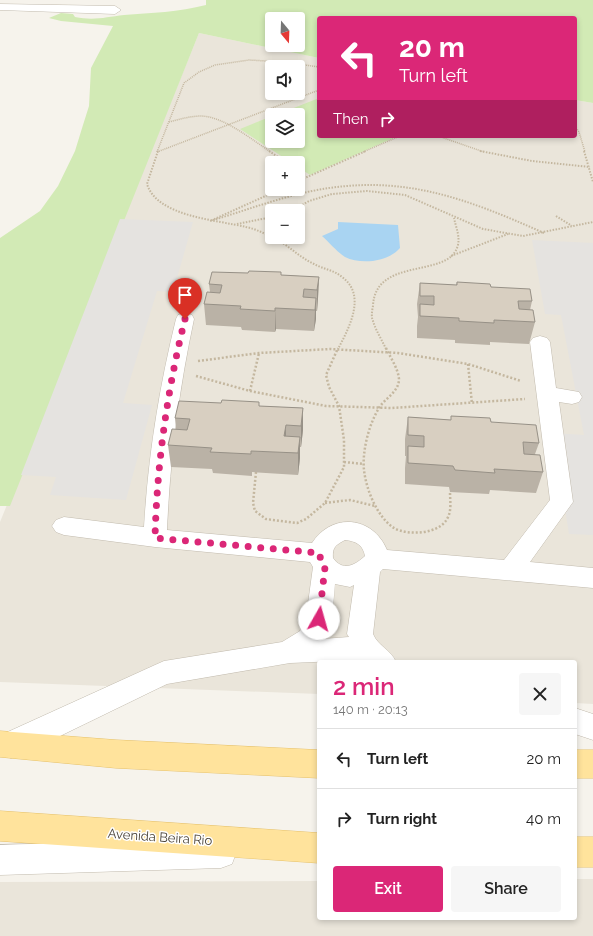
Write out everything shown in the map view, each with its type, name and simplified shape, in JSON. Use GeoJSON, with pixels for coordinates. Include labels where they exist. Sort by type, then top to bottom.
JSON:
{"type":"FeatureCollection","features":[{"type":"Feature","properties":{"kind":"main road"},"geometry":{"type":"LineString","coordinates":[[6,744],[116,754],[317,764]]}},
{"type":"Feature","properties":{"kind":"main road"},"geometry":{"type":"LineString","coordinates":[[577,764],[593,764]]}},
{"type":"Feature","properties":{"kind":"main road","name":"Avenida Beira Rio"},"geometry":{"type":"LineString","coordinates":[[0,826],[317,849]]}},
{"type":"Feature","properties":{"kind":"main road"},"geometry":{"type":"LineString","coordinates":[[577,852],[593,852]]}},
{"type":"Feature","properties":{"kind":"street"},"geometry":{"type":"LineString","coordinates":[[0,7],[116,10]]}},
{"type":"Feature","properties":{"kind":"street"},"geometry":{"type":"LineString","coordinates":[[155,538],[158,465],[173,367],[185,319]]}},
{"type":"Feature","properties":{"kind":"street"},"geometry":{"type":"LineString","coordinates":[[511,570],[562,502],[540,342]]}},
{"type":"Feature","properties":{"kind":"street"},"geometry":{"type":"LineString","coordinates":[[547,393],[572,397]]}},
{"type":"Feature","properties":{"kind":"street"},"geometry":{"type":"LineString","coordinates":[[64,526],[322,560],[332,573],[351,577],[373,565],[511,570],[593,578]]}},
{"type":"Feature","properties":{"kind":"street"},"geometry":{"type":"LineString","coordinates":[[287,652],[309,639],[319,619],[322,560],[321,545],[326,539],[342,531],[351,531],[367,537],[373,543],[373,565],[360,634],[375,655]]}},
{"type":"Feature","properties":{"kind":"street"},"geometry":{"type":"LineString","coordinates":[[6,744],[164,673],[287,652],[375,655]]}},
{"type":"Feature","properties":{"kind":"street"},"geometry":{"type":"LineString","coordinates":[[577,722],[593,726]]}},
{"type":"Feature","properties":{"kind":"street"},"geometry":{"type":"LineString","coordinates":[[0,860],[317,849]]}},
{"type":"Feature","properties":{"kind":"path"},"geometry":{"type":"LineString","coordinates":[[265,234],[258,230],[210,221],[177,211],[152,196],[147,186],[149,174],[184,83],[208,68],[227,62],[252,58],[317,67]]}},
{"type":"Feature","properties":{"kind":"path"},"geometry":{"type":"LineString","coordinates":[[157,153],[317,91]]}},
{"type":"Feature","properties":{"kind":"path"},"geometry":{"type":"LineString","coordinates":[[169,122],[192,117],[205,117],[219,121],[276,156]]}},
{"type":"Feature","properties":{"kind":"path"},"geometry":{"type":"LineString","coordinates":[[577,129],[590,167],[593,182]]}},
{"type":"Feature","properties":{"kind":"path"},"geometry":{"type":"LineString","coordinates":[[305,179],[396,138]]}},
{"type":"Feature","properties":{"kind":"path"},"geometry":{"type":"LineString","coordinates":[[444,138],[485,151],[516,158],[550,164],[590,167]]}},
{"type":"Feature","properties":{"kind":"path"},"geometry":{"type":"LineString","coordinates":[[210,221],[312,191],[382,185],[434,192],[468,201],[544,233]]}},
{"type":"Feature","properties":{"kind":"path"},"geometry":{"type":"LineString","coordinates":[[304,204],[332,194],[367,191],[405,195],[454,218],[483,229],[523,236],[593,222]]}},
{"type":"Feature","properties":{"kind":"path"},"geometry":{"type":"LineString","coordinates":[[210,221],[265,196]]}},
{"type":"Feature","properties":{"kind":"path"},"geometry":{"type":"LineString","coordinates":[[556,216],[573,227]]}},
{"type":"Feature","properties":{"kind":"path"},"geometry":{"type":"LineString","coordinates":[[450,257],[457,249],[459,238],[454,218]]}},
{"type":"Feature","properties":{"kind":"path"},"geometry":{"type":"LineString","coordinates":[[235,225],[265,219]]}},
{"type":"Feature","properties":{"kind":"path"},"geometry":{"type":"LineString","coordinates":[[450,492],[450,510],[447,521],[439,528],[427,532],[398,530],[389,524],[375,506],[364,470],[367,443],[379,408],[397,389],[400,381],[398,373],[372,320],[373,297],[380,285],[393,275],[440,262],[509,234]]}},
{"type":"Feature","properties":{"kind":"path"},"geometry":{"type":"LineString","coordinates":[[256,472],[253,502],[255,511],[266,519],[297,522],[306,519],[325,503],[344,467],[344,440],[339,406],[329,387],[326,375],[356,306],[350,283],[343,276],[319,268],[299,257],[284,244]]}},
{"type":"Feature","properties":{"kind":"path"},"geometry":{"type":"LineString","coordinates":[[173,367],[259,353],[337,349],[388,353],[468,364],[547,393]]}},
{"type":"Feature","properties":{"kind":"path"},"geometry":{"type":"LineString","coordinates":[[250,391],[259,353]]}},
{"type":"Feature","properties":{"kind":"path"},"geometry":{"type":"LineString","coordinates":[[468,364],[472,404]]}},
{"type":"Feature","properties":{"kind":"path"},"geometry":{"type":"LineString","coordinates":[[173,367],[250,391],[326,406],[379,408],[472,404],[547,393]]}},
{"type":"Feature","properties":{"kind":"path"},"geometry":{"type":"LineString","coordinates":[[344,462],[364,464]]}},
{"type":"Feature","properties":{"kind":"path"},"geometry":{"type":"LineString","coordinates":[[325,503],[346,499],[359,500],[375,506]]}},
{"type":"Feature","properties":{"kind":"shaded area"},"geometry":{"type":"Polygon","coordinates":[[[199,33],[265,47],[265,52],[290,52],[317,58],[317,138],[577,138],[577,100],[593,103],[593,704],[577,703],[577,660],[317,660],[317,694],[0,682],[0,522],[199,33]]]}},
{"type":"Feature","properties":{"kind":"shaded area"},"geometry":{"type":"Polygon","coordinates":[[[120,219],[193,222],[173,292],[157,291],[123,403],[152,405],[126,500],[50,495],[56,477],[21,475],[120,219]]]}},
{"type":"Feature","properties":{"kind":"shaded area"},"geometry":{"type":"Polygon","coordinates":[[[532,240],[593,243],[593,535],[569,534],[553,433],[584,435],[561,315],[545,314],[532,240]]]}},
{"type":"Feature","properties":{"kind":"shaded area"},"geometry":{"type":"Polygon","coordinates":[[[577,879],[593,879],[593,936],[0,936],[0,882],[317,881],[317,920],[577,920],[577,879]]]}},
{"type":"Feature","properties":{"kind":"green space"},"geometry":{"type":"Polygon","coordinates":[[[206,0],[593,0],[593,103],[577,100],[577,16],[317,16],[317,58],[290,52],[305,52],[305,12],[265,12],[265,47],[199,33],[10,506],[0,506],[0,238],[40,211],[58,186],[75,151],[89,106],[91,68],[113,26],[61,21],[49,18],[61,13],[73,14],[75,17],[88,19],[175,11],[206,5],[206,0]]]}},
{"type":"Feature","properties":{"kind":"green space"},"geometry":{"type":"Polygon","coordinates":[[[317,99],[317,138],[393,138],[310,175],[305,172],[305,156],[281,156],[269,148],[305,148],[305,108],[294,108],[317,99]]]}},
{"type":"Feature","properties":{"kind":"green space"},"geometry":{"type":"Polygon","coordinates":[[[265,119],[265,145],[240,129],[265,119]]]}},
{"type":"Feature","properties":{"kind":"water"},"geometry":{"type":"Polygon","coordinates":[[[338,222],[398,225],[400,248],[389,256],[374,261],[359,261],[345,257],[322,236],[338,229],[338,222]]]}},
{"type":"Feature","properties":{"kind":"building"},"geometry":{"type":"Polygon","coordinates":[[[249,271],[281,272],[281,275],[319,277],[317,290],[304,289],[303,297],[316,298],[315,310],[275,308],[275,311],[240,309],[241,306],[204,304],[207,292],[220,293],[222,285],[209,284],[212,272],[248,273],[249,271]]]}},
{"type":"Feature","properties":{"kind":"building"},"geometry":{"type":"Polygon","coordinates":[[[457,282],[490,284],[491,287],[530,289],[532,301],[518,301],[519,309],[533,310],[535,322],[494,320],[494,323],[459,321],[459,318],[420,316],[420,304],[434,305],[434,296],[420,296],[420,283],[457,285],[457,282]]]}},
{"type":"Feature","properties":{"kind":"building"},"geometry":{"type":"Polygon","coordinates":[[[222,400],[259,402],[259,406],[303,408],[301,426],[286,425],[284,436],[300,437],[298,453],[251,451],[251,454],[210,452],[212,448],[168,445],[172,429],[187,430],[190,419],[175,418],[179,401],[221,403],[222,400]]]}},
{"type":"Feature","properties":{"kind":"building"},"geometry":{"type":"Polygon","coordinates":[[[451,416],[490,418],[491,422],[536,425],[539,443],[523,442],[524,454],[540,455],[543,472],[494,469],[495,473],[455,470],[453,466],[408,463],[408,446],[424,447],[424,436],[408,435],[408,417],[451,420],[451,416]]]}},
{"type":"Feature","properties":{"kind":"route"},"geometry":{"type":"LineString","coordinates":[[185,319],[172,370],[158,465],[155,538],[319,553],[325,567],[319,619]]}}]}
